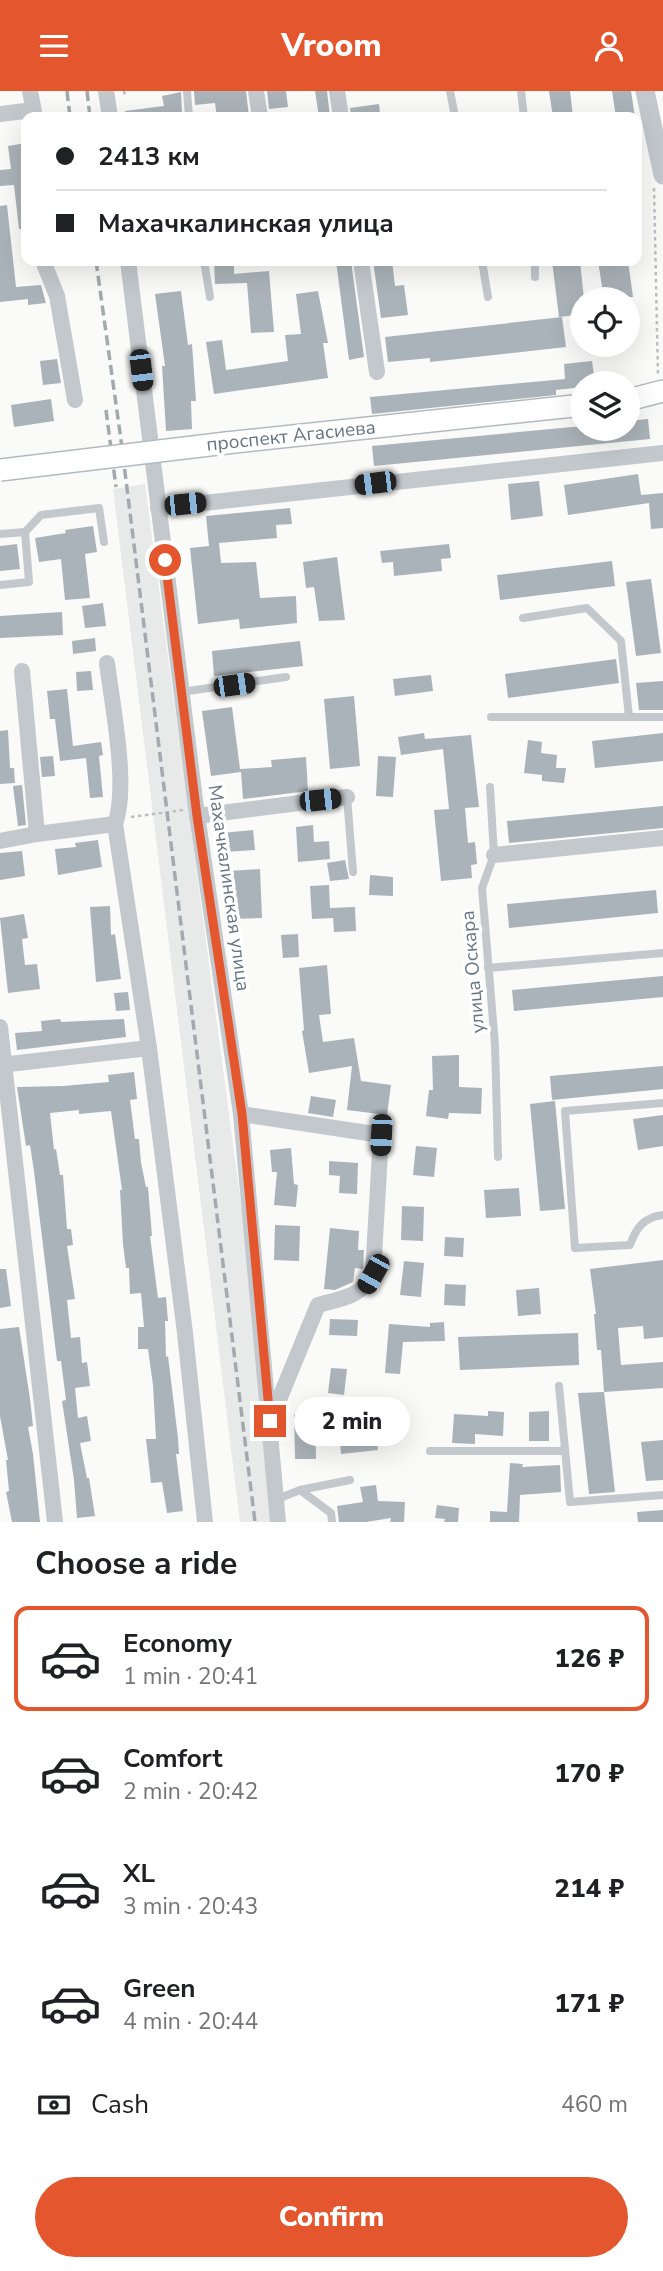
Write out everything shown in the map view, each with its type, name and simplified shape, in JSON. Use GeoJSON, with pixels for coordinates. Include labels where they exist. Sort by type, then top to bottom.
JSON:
{"type":"FeatureCollection","features":[{"type":"Feature","properties":{"kind":"main road"},"geometry":{"type":"LineString","coordinates":[[640,398],[662,396]]}},
{"type":"Feature","properties":{"kind":"main road","name":"проспект Агасиева"},"geometry":{"type":"LineString","coordinates":[[0,470],[570,406]]}},
{"type":"Feature","properties":{"kind":"street"},"geometry":{"type":"LineString","coordinates":[[30,91],[34,112]]}},
{"type":"Feature","properties":{"kind":"street"},"geometry":{"type":"LineString","coordinates":[[106,91],[109,112]]}},
{"type":"Feature","properties":{"kind":"street"},"geometry":{"type":"LineString","coordinates":[[256,91],[259,112]]}},
{"type":"Feature","properties":{"kind":"street"},"geometry":{"type":"LineString","coordinates":[[337,91],[340,112]]}},
{"type":"Feature","properties":{"kind":"street"},"geometry":{"type":"LineString","coordinates":[[645,91],[659,181]]}},
{"type":"Feature","properties":{"kind":"street"},"geometry":{"type":"LineString","coordinates":[[0,114],[21,113]]}},
{"type":"Feature","properties":{"kind":"street"},"geometry":{"type":"LineString","coordinates":[[45,266],[57,296],[75,400]]}},
{"type":"Feature","properties":{"kind":"street","name":"Махачкалинская улица"},"geometry":{"type":"LineString","coordinates":[[129,266],[181,692],[190,813],[242,1114],[278,1522]]}},
{"type":"Feature","properties":{"kind":"street"},"geometry":{"type":"LineString","coordinates":[[362,266],[377,372]]}},
{"type":"Feature","properties":{"kind":"street"},"geometry":{"type":"LineString","coordinates":[[158,507],[663,453]]}},
{"type":"Feature","properties":{"kind":"street"},"geometry":{"type":"LineString","coordinates":[[107,663],[118,754],[120,810],[116,821],[149,1048],[185,1333],[205,1522]]}},
{"type":"Feature","properties":{"kind":"street"},"geometry":{"type":"LineString","coordinates":[[22,671],[37,834]]}},
{"type":"Feature","properties":{"kind":"street"},"geometry":{"type":"LineString","coordinates":[[190,813],[348,797]]}},
{"type":"Feature","properties":{"kind":"street"},"geometry":{"type":"LineString","coordinates":[[0,841],[116,821]]}},
{"type":"Feature","properties":{"kind":"street"},"geometry":{"type":"LineString","coordinates":[[494,855],[663,838]]}},
{"type":"Feature","properties":{"kind":"street"},"geometry":{"type":"LineString","coordinates":[[0,1027],[55,1522]]}},
{"type":"Feature","properties":{"kind":"street"},"geometry":{"type":"LineString","coordinates":[[3,1064],[149,1048]]}},
{"type":"Feature","properties":{"kind":"street"},"geometry":{"type":"LineString","coordinates":[[242,1114],[381,1135],[373,1274],[366,1287],[351,1296],[318,1305],[270,1421]]}},
{"type":"Feature","properties":{"kind":"lane"},"geometry":{"type":"LineString","coordinates":[[187,91],[189,112]]}},
{"type":"Feature","properties":{"kind":"lane"},"geometry":{"type":"LineString","coordinates":[[450,91],[454,112]]}},
{"type":"Feature","properties":{"kind":"lane"},"geometry":{"type":"LineString","coordinates":[[521,91],[523,112]]}},
{"type":"Feature","properties":{"kind":"lane"},"geometry":{"type":"LineString","coordinates":[[205,266],[210,297]]}},
{"type":"Feature","properties":{"kind":"lane"},"geometry":{"type":"LineString","coordinates":[[483,266],[488,297]]}},
{"type":"Feature","properties":{"kind":"lane"},"geometry":{"type":"LineString","coordinates":[[535,266],[535,277]]}},
{"type":"Feature","properties":{"kind":"lane"},"geometry":{"type":"LineString","coordinates":[[0,534],[25,532],[41,515],[99,508],[104,542]]}},
{"type":"Feature","properties":{"kind":"lane"},"geometry":{"type":"LineString","coordinates":[[0,585],[29,582],[25,532]]}},
{"type":"Feature","properties":{"kind":"lane"},"geometry":{"type":"LineString","coordinates":[[523,618],[587,608],[621,641],[629,717]]}},
{"type":"Feature","properties":{"kind":"lane"},"geometry":{"type":"LineString","coordinates":[[181,692],[286,677]]}},
{"type":"Feature","properties":{"kind":"lane"},"geometry":{"type":"LineString","coordinates":[[491,716],[663,717]]}},
{"type":"Feature","properties":{"kind":"lane","name":"улица Оскара"},"geometry":{"type":"LineString","coordinates":[[490,787],[494,855],[482,888],[495,1045],[498,1157]]}},
{"type":"Feature","properties":{"kind":"lane"},"geometry":{"type":"LineString","coordinates":[[348,797],[353,873]]}},
{"type":"Feature","properties":{"kind":"lane"},"geometry":{"type":"LineString","coordinates":[[488,968],[663,953]]}},
{"type":"Feature","properties":{"kind":"lane"},"geometry":{"type":"LineString","coordinates":[[663,1103],[565,1111],[575,1248],[630,1245],[636,1229],[651,1216],[663,1215]]}},
{"type":"Feature","properties":{"kind":"lane"},"geometry":{"type":"LineString","coordinates":[[559,1386],[570,1502],[663,1495]]}},
{"type":"Feature","properties":{"kind":"lane"},"geometry":{"type":"LineString","coordinates":[[430,1451],[564,1451]]}},
{"type":"Feature","properties":{"kind":"lane"},"geometry":{"type":"LineString","coordinates":[[275,1500],[300,1490],[350,1480]]}},
{"type":"Feature","properties":{"kind":"lane"},"geometry":{"type":"LineString","coordinates":[[300,1490],[331,1513],[332,1522]]}},
{"type":"Feature","properties":{"kind":"path"},"geometry":{"type":"LineString","coordinates":[[124,91],[125,96]]}},
{"type":"Feature","properties":{"kind":"path"},"geometry":{"type":"LineString","coordinates":[[659,181],[662,396]]}},
{"type":"Feature","properties":{"kind":"path"},"geometry":{"type":"LineString","coordinates":[[116,821],[190,813]]}},
{"type":"Feature","properties":{"kind":"shaded area"},"geometry":{"type":"Polygon","coordinates":[[[145,484],[251,1279],[275,1522],[240,1522],[113,489],[145,484]]]}},
{"type":"Feature","properties":{"kind":"building"},"geometry":{"type":"Polygon","coordinates":[[[194,91],[246,91],[248,112],[216,112],[215,103],[195,105],[194,91]]]}},
{"type":"Feature","properties":{"kind":"building"},"geometry":{"type":"Polygon","coordinates":[[[267,91],[286,91],[288,107],[269,109],[267,91]]]}},
{"type":"Feature","properties":{"kind":"building"},"geometry":{"type":"Polygon","coordinates":[[[315,91],[327,91],[329,112],[318,112],[315,91]]]}},
{"type":"Feature","properties":{"kind":"building"},"geometry":{"type":"Polygon","coordinates":[[[549,91],[570,91],[572,112],[552,112],[549,91]]]}},
{"type":"Feature","properties":{"kind":"building"},"geometry":{"type":"Polygon","coordinates":[[[612,91],[631,91],[634,112],[615,112],[612,91]]]}},
{"type":"Feature","properties":{"kind":"building"},"geometry":{"type":"Polygon","coordinates":[[[181,92],[182,112],[125,112],[164,106],[162,96],[181,92]]]}},
{"type":"Feature","properties":{"kind":"building"},"geometry":{"type":"Polygon","coordinates":[[[379,104],[380,112],[350,112],[350,108],[379,104]]]}},
{"type":"Feature","properties":{"kind":"building"},"geometry":{"type":"Polygon","coordinates":[[[21,144],[21,229],[14,185],[0,186],[0,170],[11,169],[8,146],[21,144]]]}},
{"type":"Feature","properties":{"kind":"building"},"geometry":{"type":"Polygon","coordinates":[[[7,205],[16,287],[41,285],[46,303],[28,305],[28,299],[0,302],[0,206],[7,205]]]}},
{"type":"Feature","properties":{"kind":"building"},"geometry":{"type":"Polygon","coordinates":[[[214,266],[234,266],[234,274],[269,271],[274,332],[251,333],[247,283],[215,284],[214,266]]]}},
{"type":"Feature","properties":{"kind":"building"},"geometry":{"type":"Polygon","coordinates":[[[337,266],[352,266],[364,357],[349,360],[337,266]]]}},
{"type":"Feature","properties":{"kind":"building"},"geometry":{"type":"Polygon","coordinates":[[[374,266],[393,266],[395,286],[404,285],[408,315],[381,318],[374,266]]]}},
{"type":"Feature","properties":{"kind":"building"},"geometry":{"type":"Polygon","coordinates":[[[553,266],[581,266],[583,287],[570,287],[570,316],[559,317],[553,266]]]}},
{"type":"Feature","properties":{"kind":"building"},"geometry":{"type":"Polygon","coordinates":[[[599,266],[629,266],[632,287],[602,287],[599,266]]]}},
{"type":"Feature","properties":{"kind":"building"},"geometry":{"type":"Polygon","coordinates":[[[181,291],[188,345],[192,344],[196,401],[191,401],[192,429],[166,431],[162,366],[165,366],[155,294],[181,291]]]}},
{"type":"Feature","properties":{"kind":"building"},"geometry":{"type":"Polygon","coordinates":[[[318,291],[328,343],[323,343],[328,378],[214,394],[206,342],[222,340],[226,370],[288,361],[285,335],[301,334],[296,294],[318,291]]]}},
{"type":"Feature","properties":{"kind":"building"},"geometry":{"type":"Polygon","coordinates":[[[562,317],[566,347],[430,362],[430,358],[388,362],[385,337],[562,317]]]}},
{"type":"Feature","properties":{"kind":"building"},"geometry":{"type":"Polygon","coordinates":[[[57,359],[61,383],[43,385],[40,361],[57,359]]]}},
{"type":"Feature","properties":{"kind":"building"},"geometry":{"type":"Polygon","coordinates":[[[592,361],[593,371],[570,371],[570,388],[556,390],[556,395],[372,414],[370,397],[565,379],[564,364],[592,361]]]}},
{"type":"Feature","properties":{"kind":"building"},"geometry":{"type":"Polygon","coordinates":[[[51,399],[54,421],[14,427],[11,405],[51,399]]]}},
{"type":"Feature","properties":{"kind":"building"},"geometry":{"type":"Polygon","coordinates":[[[648,419],[650,439],[640,440],[640,420],[648,419]]]}},
{"type":"Feature","properties":{"kind":"building"},"geometry":{"type":"Polygon","coordinates":[[[570,427],[570,441],[630,441],[374,466],[372,446],[570,427]]]}},
{"type":"Feature","properties":{"kind":"building"},"geometry":{"type":"Polygon","coordinates":[[[638,474],[641,495],[663,493],[663,528],[651,529],[649,503],[568,515],[564,485],[638,474]]]}},
{"type":"Feature","properties":{"kind":"building"},"geometry":{"type":"Polygon","coordinates":[[[539,481],[543,516],[511,520],[508,484],[539,481]]]}},
{"type":"Feature","properties":{"kind":"building"},"geometry":{"type":"Polygon","coordinates":[[[290,508],[292,524],[276,525],[277,538],[219,543],[221,563],[256,562],[260,598],[296,596],[297,623],[240,629],[239,619],[198,624],[190,548],[209,546],[206,516],[290,508]]]}},
{"type":"Feature","properties":{"kind":"building"},"geometry":{"type":"Polygon","coordinates":[[[93,526],[97,552],[85,554],[90,598],[65,600],[61,559],[39,562],[35,538],[93,526]]]}},
{"type":"Feature","properties":{"kind":"building"},"geometry":{"type":"Polygon","coordinates":[[[17,544],[20,569],[0,571],[0,546],[17,544]]]}},
{"type":"Feature","properties":{"kind":"building"},"geometry":{"type":"Polygon","coordinates":[[[449,544],[451,558],[441,559],[442,571],[394,576],[393,562],[382,563],[380,551],[449,544]]]}},
{"type":"Feature","properties":{"kind":"building"},"geometry":{"type":"Polygon","coordinates":[[[337,557],[345,620],[319,621],[314,587],[306,588],[303,562],[337,557]]]}},
{"type":"Feature","properties":{"kind":"building"},"geometry":{"type":"Polygon","coordinates":[[[612,561],[615,586],[500,600],[497,575],[612,561]]]}},
{"type":"Feature","properties":{"kind":"building"},"geometry":{"type":"Polygon","coordinates":[[[651,579],[661,653],[636,656],[626,582],[651,579]]]}},
{"type":"Feature","properties":{"kind":"building"},"geometry":{"type":"Polygon","coordinates":[[[103,603],[106,626],[85,628],[82,606],[103,603]]]}},
{"type":"Feature","properties":{"kind":"building"},"geometry":{"type":"Polygon","coordinates":[[[62,612],[63,635],[0,638],[0,616],[62,612]]]}},
{"type":"Feature","properties":{"kind":"building"},"geometry":{"type":"Polygon","coordinates":[[[95,638],[96,651],[73,654],[72,641],[95,638]]]}},
{"type":"Feature","properties":{"kind":"building"},"geometry":{"type":"Polygon","coordinates":[[[300,641],[303,666],[214,676],[212,651],[300,641]]]}},
{"type":"Feature","properties":{"kind":"building"},"geometry":{"type":"Polygon","coordinates":[[[616,659],[619,683],[508,698],[505,674],[616,659]]]}},
{"type":"Feature","properties":{"kind":"building"},"geometry":{"type":"Polygon","coordinates":[[[91,671],[93,690],[77,691],[76,672],[91,671]]]}},
{"type":"Feature","properties":{"kind":"building"},"geometry":{"type":"Polygon","coordinates":[[[431,675],[433,691],[395,696],[393,679],[431,675]]]}},
{"type":"Feature","properties":{"kind":"building"},"geometry":{"type":"Polygon","coordinates":[[[663,681],[663,710],[639,710],[636,683],[663,681]]]}},
{"type":"Feature","properties":{"kind":"building"},"geometry":{"type":"Polygon","coordinates":[[[67,689],[73,746],[101,742],[103,755],[99,756],[103,797],[90,798],[86,758],[60,761],[55,719],[50,719],[47,691],[67,689]]]}},
{"type":"Feature","properties":{"kind":"building"},"geometry":{"type":"Polygon","coordinates":[[[354,696],[360,766],[330,769],[324,699],[354,696]]]}},
{"type":"Feature","properties":{"kind":"building"},"geometry":{"type":"Polygon","coordinates":[[[232,707],[240,769],[272,767],[271,760],[306,757],[308,791],[243,799],[241,772],[211,776],[202,711],[232,707]]]}},
{"type":"Feature","properties":{"kind":"building"},"geometry":{"type":"Polygon","coordinates":[[[8,730],[10,768],[14,768],[15,783],[0,784],[0,731],[8,730]]]}},
{"type":"Feature","properties":{"kind":"building"},"geometry":{"type":"Polygon","coordinates":[[[424,733],[425,739],[471,735],[479,807],[465,808],[468,843],[475,842],[477,864],[471,865],[472,878],[441,881],[434,810],[449,809],[443,749],[401,755],[398,737],[424,733]]]}},
{"type":"Feature","properties":{"kind":"building"},"geometry":{"type":"Polygon","coordinates":[[[663,733],[663,761],[595,768],[592,741],[663,733]]]}},
{"type":"Feature","properties":{"kind":"building"},"geometry":{"type":"Polygon","coordinates":[[[528,740],[542,742],[541,753],[557,755],[556,768],[566,768],[564,783],[542,781],[542,775],[524,773],[528,740]]]}},
{"type":"Feature","properties":{"kind":"building"},"geometry":{"type":"Polygon","coordinates":[[[53,756],[55,776],[42,777],[40,757],[53,756]]]}},
{"type":"Feature","properties":{"kind":"building"},"geometry":{"type":"Polygon","coordinates":[[[378,756],[396,757],[393,797],[376,796],[378,756]]]}},
{"type":"Feature","properties":{"kind":"building"},"geometry":{"type":"Polygon","coordinates":[[[22,785],[26,825],[18,826],[13,786],[22,785]]]}},
{"type":"Feature","properties":{"kind":"building"},"geometry":{"type":"Polygon","coordinates":[[[663,806],[663,828],[509,843],[507,821],[663,806]]]}},
{"type":"Feature","properties":{"kind":"building"},"geometry":{"type":"Polygon","coordinates":[[[313,825],[314,842],[329,841],[330,859],[298,862],[296,827],[313,825]]]}},
{"type":"Feature","properties":{"kind":"building"},"geometry":{"type":"Polygon","coordinates":[[[253,830],[255,850],[224,852],[222,833],[253,830]]]}},
{"type":"Feature","properties":{"kind":"building"},"geometry":{"type":"Polygon","coordinates":[[[98,840],[102,867],[58,875],[55,849],[76,847],[75,843],[98,840]]]}},
{"type":"Feature","properties":{"kind":"building"},"geometry":{"type":"Polygon","coordinates":[[[22,851],[25,876],[0,880],[0,853],[22,851]]]}},
{"type":"Feature","properties":{"kind":"building"},"geometry":{"type":"Polygon","coordinates":[[[345,860],[349,879],[330,881],[327,863],[345,860]]]}},
{"type":"Feature","properties":{"kind":"building"},"geometry":{"type":"Polygon","coordinates":[[[260,869],[262,918],[231,919],[228,871],[260,869]]]}},
{"type":"Feature","properties":{"kind":"building"},"geometry":{"type":"Polygon","coordinates":[[[370,875],[393,877],[393,896],[369,895],[370,875]]]}},
{"type":"Feature","properties":{"kind":"building"},"geometry":{"type":"Polygon","coordinates":[[[329,885],[330,908],[355,907],[356,931],[334,932],[333,918],[312,919],[310,886],[329,885]]]}},
{"type":"Feature","properties":{"kind":"building"},"geometry":{"type":"Polygon","coordinates":[[[656,890],[658,913],[509,928],[507,904],[656,890]]]}},
{"type":"Feature","properties":{"kind":"building"},"geometry":{"type":"Polygon","coordinates":[[[110,906],[111,935],[115,934],[121,979],[96,982],[90,907],[110,906]]]}},
{"type":"Feature","properties":{"kind":"building"},"geometry":{"type":"Polygon","coordinates":[[[24,914],[28,938],[22,939],[25,965],[37,964],[40,989],[8,993],[0,918],[24,914]]]}},
{"type":"Feature","properties":{"kind":"building"},"geometry":{"type":"Polygon","coordinates":[[[298,934],[299,957],[283,958],[281,935],[298,934]]]}},
{"type":"Feature","properties":{"kind":"building"},"geometry":{"type":"Polygon","coordinates":[[[327,965],[331,1014],[319,1015],[323,1042],[354,1038],[361,1081],[391,1085],[387,1115],[347,1110],[352,1066],[309,1073],[302,1031],[299,968],[327,965]]]}},
{"type":"Feature","properties":{"kind":"building"},"geometry":{"type":"Polygon","coordinates":[[[663,976],[663,997],[514,1011],[512,990],[663,976]]]}},
{"type":"Feature","properties":{"kind":"building"},"geometry":{"type":"Polygon","coordinates":[[[128,992],[130,1010],[116,1011],[114,993],[128,992]]]}},
{"type":"Feature","properties":{"kind":"building"},"geometry":{"type":"Polygon","coordinates":[[[60,1019],[61,1022],[124,1019],[126,1037],[17,1050],[15,1033],[42,1031],[41,1021],[60,1019]]]}},
{"type":"Feature","properties":{"kind":"building"},"geometry":{"type":"Polygon","coordinates":[[[459,1055],[459,1087],[482,1088],[481,1114],[449,1113],[448,1119],[426,1116],[429,1090],[433,1090],[432,1056],[459,1055]]]}},
{"type":"Feature","properties":{"kind":"building"},"geometry":{"type":"Polygon","coordinates":[[[663,1066],[663,1089],[552,1100],[550,1076],[663,1066]]]}},
{"type":"Feature","properties":{"kind":"building"},"geometry":{"type":"Polygon","coordinates":[[[134,1072],[137,1099],[130,1100],[135,1139],[139,1139],[141,1163],[148,1187],[150,1236],[158,1298],[166,1297],[166,1357],[168,1356],[178,1438],[179,1454],[176,1454],[183,1511],[167,1513],[162,1482],[151,1483],[146,1439],[156,1439],[153,1385],[148,1349],[138,1349],[138,1327],[144,1327],[141,1293],[130,1294],[129,1268],[126,1268],[123,1244],[122,1190],[111,1111],[79,1114],[79,1110],[50,1113],[54,1150],[56,1149],[60,1175],[63,1175],[67,1229],[71,1229],[73,1245],[67,1246],[75,1299],[67,1300],[71,1338],[80,1337],[82,1363],[87,1362],[90,1386],[75,1388],[78,1418],[87,1416],[91,1441],[80,1443],[95,1516],[77,1518],[62,1401],[66,1400],[61,1361],[57,1361],[34,1171],[30,1145],[26,1146],[17,1087],[109,1082],[108,1075],[134,1072]]]}},
{"type":"Feature","properties":{"kind":"building"},"geometry":{"type":"Polygon","coordinates":[[[311,1096],[336,1100],[333,1117],[308,1113],[311,1096]]]}},
{"type":"Feature","properties":{"kind":"building"},"geometry":{"type":"Polygon","coordinates":[[[555,1101],[565,1209],[540,1211],[530,1104],[555,1101]]]}},
{"type":"Feature","properties":{"kind":"building"},"geometry":{"type":"Polygon","coordinates":[[[663,1115],[663,1146],[638,1150],[633,1119],[663,1115]]]}},
{"type":"Feature","properties":{"kind":"building"},"geometry":{"type":"Polygon","coordinates":[[[416,1146],[437,1148],[434,1177],[413,1175],[416,1146]]]}},
{"type":"Feature","properties":{"kind":"building"},"geometry":{"type":"Polygon","coordinates":[[[291,1148],[294,1184],[298,1185],[296,1207],[274,1205],[277,1172],[272,1172],[270,1150],[291,1148]]]}},
{"type":"Feature","properties":{"kind":"building"},"geometry":{"type":"Polygon","coordinates":[[[329,1161],[358,1163],[357,1194],[339,1193],[340,1176],[329,1175],[329,1161]]]}},
{"type":"Feature","properties":{"kind":"building"},"geometry":{"type":"Polygon","coordinates":[[[519,1188],[521,1216],[486,1218],[484,1190],[519,1188]]]}},
{"type":"Feature","properties":{"kind":"building"},"geometry":{"type":"Polygon","coordinates":[[[402,1206],[424,1207],[423,1241],[401,1240],[402,1206]]]}},
{"type":"Feature","properties":{"kind":"building"},"geometry":{"type":"Polygon","coordinates":[[[275,1225],[300,1226],[299,1261],[274,1260],[275,1225]]]}},
{"type":"Feature","properties":{"kind":"building"},"geometry":{"type":"Polygon","coordinates":[[[330,1228],[359,1231],[358,1250],[364,1250],[363,1269],[355,1268],[353,1282],[335,1290],[324,1289],[330,1228]]]}},
{"type":"Feature","properties":{"kind":"building"},"geometry":{"type":"Polygon","coordinates":[[[445,1237],[464,1238],[463,1257],[444,1256],[445,1237]]]}},
{"type":"Feature","properties":{"kind":"building"},"geometry":{"type":"Polygon","coordinates":[[[663,1260],[663,1337],[644,1339],[643,1326],[618,1328],[621,1365],[663,1362],[663,1388],[604,1392],[601,1350],[597,1350],[596,1314],[590,1269],[663,1260]]]}},
{"type":"Feature","properties":{"kind":"building"},"geometry":{"type":"Polygon","coordinates":[[[404,1261],[424,1263],[421,1297],[400,1295],[404,1261]]]}},
{"type":"Feature","properties":{"kind":"building"},"geometry":{"type":"Polygon","coordinates":[[[0,1269],[6,1269],[11,1306],[0,1308],[0,1269]]]}},
{"type":"Feature","properties":{"kind":"building"},"geometry":{"type":"Polygon","coordinates":[[[445,1284],[466,1285],[465,1306],[444,1305],[445,1284]]]}},
{"type":"Feature","properties":{"kind":"building"},"geometry":{"type":"Polygon","coordinates":[[[539,1288],[541,1314],[518,1316],[516,1290],[539,1288]]]}},
{"type":"Feature","properties":{"kind":"building"},"geometry":{"type":"Polygon","coordinates":[[[330,1319],[358,1320],[357,1336],[329,1335],[330,1319]]]}},
{"type":"Feature","properties":{"kind":"building"},"geometry":{"type":"Polygon","coordinates":[[[444,1322],[445,1341],[403,1342],[400,1374],[385,1373],[389,1324],[430,1327],[430,1323],[444,1322]]]}},
{"type":"Feature","properties":{"kind":"building"},"geometry":{"type":"Polygon","coordinates":[[[19,1327],[33,1426],[28,1427],[40,1522],[12,1522],[6,1492],[9,1491],[8,1460],[0,1416],[0,1329],[19,1327]]]}},
{"type":"Feature","properties":{"kind":"building"},"geometry":{"type":"Polygon","coordinates":[[[578,1333],[579,1365],[460,1370],[458,1337],[578,1333]]]}},
{"type":"Feature","properties":{"kind":"building"},"geometry":{"type":"Polygon","coordinates":[[[331,1368],[347,1369],[344,1395],[328,1393],[331,1368]]]}},
{"type":"Feature","properties":{"kind":"building"},"geometry":{"type":"Polygon","coordinates":[[[604,1392],[615,1492],[589,1494],[578,1393],[604,1392]]]}},
{"type":"Feature","properties":{"kind":"building"},"geometry":{"type":"Polygon","coordinates":[[[488,1411],[504,1412],[503,1436],[475,1434],[475,1444],[452,1443],[454,1414],[488,1416],[488,1411]]]}},
{"type":"Feature","properties":{"kind":"building"},"geometry":{"type":"Polygon","coordinates":[[[549,1411],[549,1441],[529,1441],[529,1412],[549,1411]]]}},
{"type":"Feature","properties":{"kind":"building"},"geometry":{"type":"Polygon","coordinates":[[[294,1414],[315,1414],[316,1459],[295,1459],[294,1414]]]}},
{"type":"Feature","properties":{"kind":"building"},"geometry":{"type":"Polygon","coordinates":[[[376,1437],[378,1450],[341,1454],[340,1442],[376,1437]]]}},
{"type":"Feature","properties":{"kind":"building"},"geometry":{"type":"Polygon","coordinates":[[[663,1440],[663,1480],[646,1481],[641,1442],[663,1440]]]}},
{"type":"Feature","properties":{"kind":"building"},"geometry":{"type":"Polygon","coordinates":[[[510,1463],[523,1464],[522,1467],[560,1465],[561,1492],[520,1495],[519,1522],[490,1522],[490,1511],[507,1512],[510,1463]]]}},
{"type":"Feature","properties":{"kind":"building"},"geometry":{"type":"Polygon","coordinates":[[[376,1485],[378,1501],[405,1502],[404,1522],[390,1522],[391,1518],[339,1522],[337,1506],[363,1502],[360,1487],[376,1485]]]}},
{"type":"Feature","properties":{"kind":"building"},"geometry":{"type":"Polygon","coordinates":[[[437,1505],[459,1508],[458,1522],[444,1522],[445,1519],[435,1518],[437,1505]]]}},
{"type":"Feature","properties":{"kind":"building"},"geometry":{"type":"Polygon","coordinates":[[[663,1510],[663,1522],[638,1522],[637,1512],[663,1510]]]}},
{"type":"Feature","properties":{"kind":"railway"},"geometry":{"type":"LineString","coordinates":[[67,91],[69,112]]}},
{"type":"Feature","properties":{"kind":"railway"},"geometry":{"type":"LineString","coordinates":[[87,91],[89,112]]}},
{"type":"Feature","properties":{"kind":"railway"},"geometry":{"type":"LineString","coordinates":[[97,266],[121,440],[255,1522]]}},
{"type":"Feature","properties":{"kind":"railway"},"geometry":{"type":"LineString","coordinates":[[106,410],[116,487]]}},
{"type":"Feature","properties":{"kind":"route"},"geometry":{"type":"LineString","coordinates":[[165,560],[197,816],[242,1114],[270,1421]]}}]}
